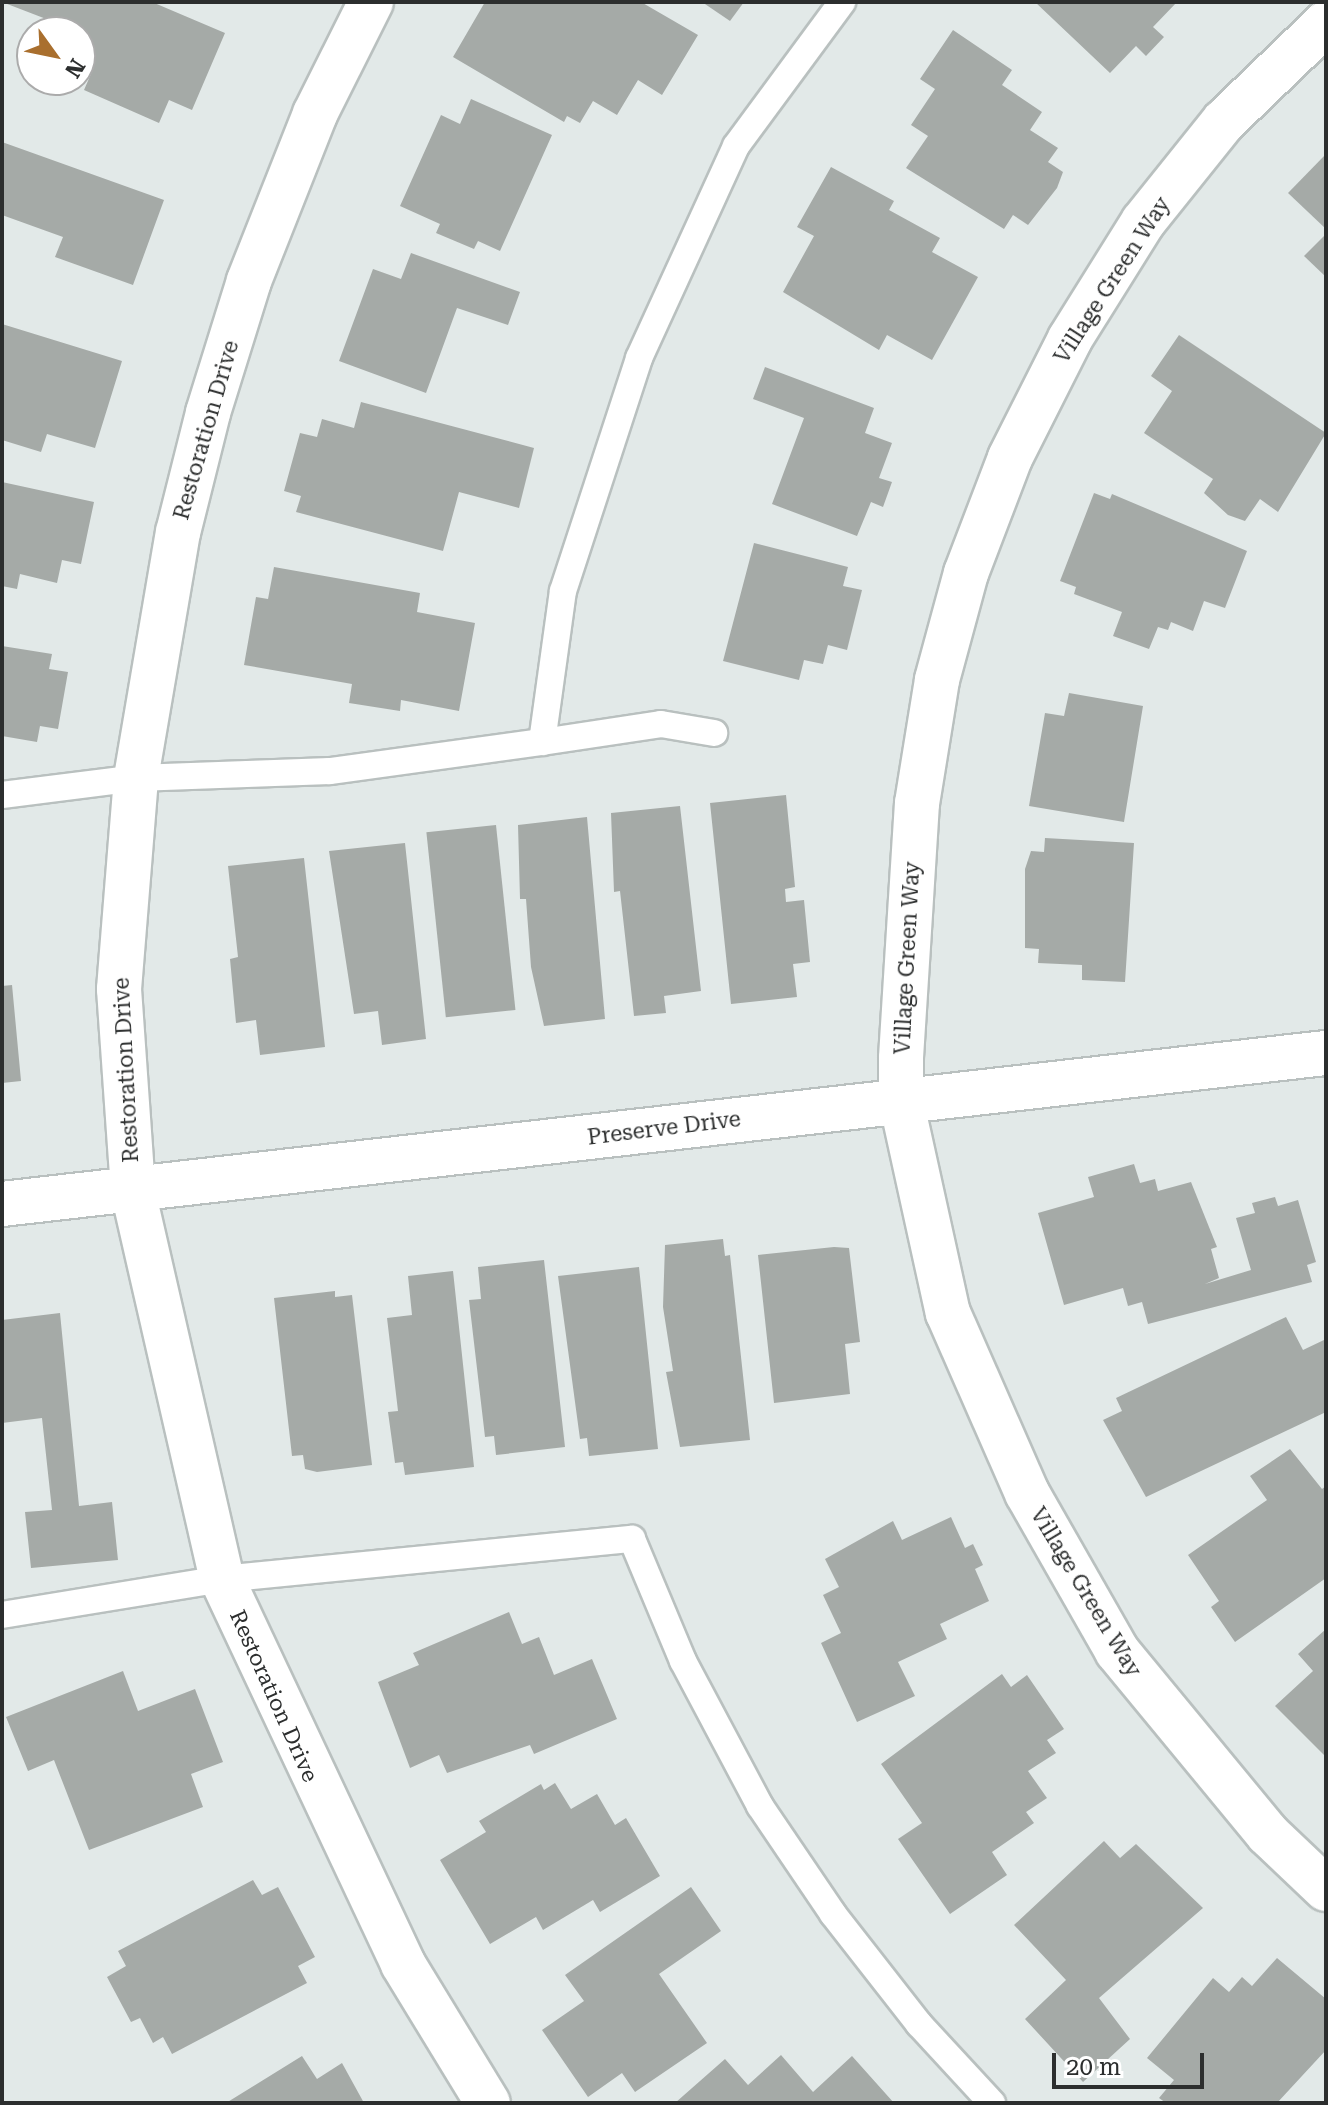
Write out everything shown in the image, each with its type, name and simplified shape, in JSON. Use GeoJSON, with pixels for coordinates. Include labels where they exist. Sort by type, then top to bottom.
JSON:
{"type":"FeatureCollection","features":[{"type":"Feature","properties":{"kind":"street","name":"Restoration Drive"},"geometry":{"type":"LineString","coordinates":[[371,2],[315,114],[249,281],[208,413],[178,532],[136,778],[119,989],[133,1191],[222,1579],[403,1964],[488,2103]]}},
{"type":"Feature","properties":{"kind":"street","name":"Village Green Way"},"geometry":{"type":"LineString","coordinates":[[1326,23],[1224,121],[1143,222],[1070,339],[1010,458],[966,573],[937,680],[917,803],[901,1100],[948,1313],[1027,1493],[1125,1662],[1247,1811],[1326,1889]]}},
{"type":"Feature","properties":{"kind":"street","name":"Preserve Drive"},"geometry":{"type":"LineString","coordinates":[[2,1204],[1326,1053]]}},
{"type":"Feature","properties":{"kind":"lane"},"geometry":{"type":"LineString","coordinates":[[542,742],[563,591],[639,358],[736,146],[842,2]]}},
{"type":"Feature","properties":{"kind":"lane"},"geometry":{"type":"LineString","coordinates":[[2,795],[136,778],[330,771],[661,724],[714,733]]}},
{"type":"Feature","properties":{"kind":"lane"},"geometry":{"type":"LineString","coordinates":[[2,1615],[222,1579],[632,1539],[683,1661],[760,1806],[833,1914],[919,2024],[992,2103]]}},
{"type":"Feature","properties":{"kind":"building"},"geometry":{"type":"Polygon","coordinates":[[[2,2],[152,2],[225,33],[192,110],[169,100],[159,123],[96,95],[96,16],[38,16],[2,2]]]}},
{"type":"Feature","properties":{"kind":"building"},"geometry":{"type":"Polygon","coordinates":[[[485,2],[641,2],[698,35],[662,95],[638,80],[617,115],[593,101],[580,123],[567,116],[564,122],[453,57],[485,2]]]}},
{"type":"Feature","properties":{"kind":"building"},"geometry":{"type":"Polygon","coordinates":[[[702,2],[744,2],[730,21],[702,2]]]}},
{"type":"Feature","properties":{"kind":"building"},"geometry":{"type":"Polygon","coordinates":[[[1035,2],[1177,2],[1153,27],[1164,37],[1146,56],[1136,46],[1110,73],[1035,2]]]}},
{"type":"Feature","properties":{"kind":"building"},"geometry":{"type":"Polygon","coordinates":[[[953,30],[1012,70],[1002,85],[1042,112],[1030,130],[1058,148],[1048,162],[1063,172],[1057,188],[1028,225],[1013,215],[1004,229],[906,168],[928,136],[911,125],[935,89],[920,79],[953,30]]]}},
{"type":"Feature","properties":{"kind":"building"},"geometry":{"type":"Polygon","coordinates":[[[471,99],[552,135],[500,251],[478,241],[474,249],[436,233],[440,224],[400,206],[441,115],[460,124],[471,99]]]}},
{"type":"Feature","properties":{"kind":"building"},"geometry":{"type":"Polygon","coordinates":[[[2,142],[164,200],[133,285],[55,257],[63,237],[2,215],[2,142]]]}},
{"type":"Feature","properties":{"kind":"building"},"geometry":{"type":"Polygon","coordinates":[[[1326,154],[1326,229],[1288,193],[1326,154]]]}},
{"type":"Feature","properties":{"kind":"building"},"geometry":{"type":"Polygon","coordinates":[[[831,167],[894,201],[889,210],[940,238],[932,252],[978,277],[932,360],[887,335],[879,350],[783,292],[814,236],[797,227],[831,167]]]}},
{"type":"Feature","properties":{"kind":"building"},"geometry":{"type":"Polygon","coordinates":[[[1326,234],[1326,277],[1304,256],[1326,234]]]}},
{"type":"Feature","properties":{"kind":"building"},"geometry":{"type":"Polygon","coordinates":[[[411,253],[520,292],[508,325],[457,308],[426,393],[339,361],[373,269],[401,279],[411,253]]]}},
{"type":"Feature","properties":{"kind":"building"},"geometry":{"type":"Polygon","coordinates":[[[2,324],[122,361],[95,448],[47,434],[41,452],[2,440],[2,324]]]}},
{"type":"Feature","properties":{"kind":"building"},"geometry":{"type":"Polygon","coordinates":[[[1179,335],[1326,433],[1278,512],[1260,499],[1245,521],[1228,515],[1204,493],[1213,479],[1144,433],[1172,391],[1151,376],[1179,335]]]}},
{"type":"Feature","properties":{"kind":"building"},"geometry":{"type":"Polygon","coordinates":[[[765,367],[874,408],[865,433],[892,443],[879,478],[892,482],[883,507],[871,502],[857,536],[772,504],[804,418],[753,399],[765,367]]]}},
{"type":"Feature","properties":{"kind":"building"},"geometry":{"type":"Polygon","coordinates":[[[361,402],[534,448],[519,508],[459,492],[443,551],[296,512],[301,496],[284,491],[300,433],[317,437],[322,419],[354,428],[361,402]]]}},
{"type":"Feature","properties":{"kind":"building"},"geometry":{"type":"Polygon","coordinates":[[[2,482],[94,502],[81,564],[62,560],[57,583],[20,574],[17,589],[2,586],[2,482]]]}},
{"type":"Feature","properties":{"kind":"building"},"geometry":{"type":"Polygon","coordinates":[[[1094,493],[1110,499],[1112,494],[1247,551],[1225,608],[1204,601],[1193,631],[1171,622],[1168,630],[1158,627],[1149,649],[1113,636],[1122,612],[1074,594],[1076,587],[1060,581],[1094,493]]]}},
{"type":"Feature","properties":{"kind":"building"},"geometry":{"type":"Polygon","coordinates":[[[754,543],[848,567],[843,586],[862,590],[847,650],[828,645],[823,664],[804,660],[799,680],[723,661],[754,543]]]}},
{"type":"Feature","properties":{"kind":"building"},"geometry":{"type":"Polygon","coordinates":[[[274,567],[420,593],[417,612],[475,623],[459,711],[401,700],[400,711],[349,703],[352,684],[244,665],[256,597],[268,599],[274,567]]]}},
{"type":"Feature","properties":{"kind":"building"},"geometry":{"type":"Polygon","coordinates":[[[2,646],[52,654],[49,669],[68,672],[58,729],[40,726],[37,742],[2,736],[2,646]]]}},
{"type":"Feature","properties":{"kind":"building"},"geometry":{"type":"Polygon","coordinates":[[[1069,693],[1143,706],[1124,822],[1029,806],[1045,713],[1064,716],[1069,693]]]}},
{"type":"Feature","properties":{"kind":"building"},"geometry":{"type":"Polygon","coordinates":[[[786,795],[795,887],[785,889],[786,902],[804,900],[810,962],[793,964],[797,997],[731,1004],[710,803],[786,795]]]}},
{"type":"Feature","properties":{"kind":"building"},"geometry":{"type":"Polygon","coordinates":[[[680,806],[701,991],[664,996],[666,1013],[634,1016],[620,891],[614,892],[611,813],[680,806]]]}},
{"type":"Feature","properties":{"kind":"building"},"geometry":{"type":"Polygon","coordinates":[[[587,817],[605,1019],[544,1026],[531,967],[526,899],[520,899],[518,825],[587,817]]]}},
{"type":"Feature","properties":{"kind":"building"},"geometry":{"type":"Polygon","coordinates":[[[496,825],[515,1010],[446,1017],[426,832],[496,825]]]}},
{"type":"Feature","properties":{"kind":"building"},"geometry":{"type":"Polygon","coordinates":[[[1045,838],[1134,843],[1125,982],[1082,980],[1082,965],[1038,963],[1039,949],[1025,948],[1025,869],[1031,851],[1044,852],[1045,838]]]}},
{"type":"Feature","properties":{"kind":"building"},"geometry":{"type":"Polygon","coordinates":[[[405,843],[426,1039],[382,1045],[378,1011],[354,1014],[329,851],[405,843]]]}},
{"type":"Feature","properties":{"kind":"building"},"geometry":{"type":"Polygon","coordinates":[[[304,858],[325,1047],[260,1055],[256,1020],[236,1023],[230,959],[238,957],[228,866],[304,858]]]}},
{"type":"Feature","properties":{"kind":"building"},"geometry":{"type":"Polygon","coordinates":[[[12,985],[21,1081],[2,1083],[2,986],[12,985]]]}},
{"type":"Feature","properties":{"kind":"building"},"geometry":{"type":"Polygon","coordinates":[[[1134,1164],[1140,1183],[1155,1179],[1158,1191],[1191,1182],[1217,1247],[1211,1249],[1219,1278],[1205,1284],[1251,1270],[1236,1218],[1255,1213],[1252,1203],[1275,1197],[1278,1206],[1298,1200],[1316,1262],[1307,1265],[1312,1282],[1148,1324],[1142,1302],[1128,1306],[1123,1288],[1064,1305],[1038,1213],[1094,1197],[1088,1177],[1134,1164]]]}},
{"type":"Feature","properties":{"kind":"building"},"geometry":{"type":"Polygon","coordinates":[[[723,1239],[725,1256],[730,1255],[750,1440],[680,1447],[666,1372],[673,1371],[663,1307],[665,1245],[723,1239]]]}},
{"type":"Feature","properties":{"kind":"building"},"geometry":{"type":"Polygon","coordinates":[[[849,1248],[860,1342],[845,1344],[850,1394],[774,1403],[758,1255],[849,1248]]]}},
{"type":"Feature","properties":{"kind":"building"},"geometry":{"type":"Polygon","coordinates":[[[544,1260],[565,1447],[496,1455],[494,1436],[485,1437],[469,1300],[481,1299],[478,1267],[544,1260]]]}},
{"type":"Feature","properties":{"kind":"building"},"geometry":{"type":"Polygon","coordinates":[[[639,1267],[658,1449],[589,1456],[587,1438],[580,1439],[558,1276],[639,1267]]]}},
{"type":"Feature","properties":{"kind":"building"},"geometry":{"type":"Polygon","coordinates":[[[453,1271],[474,1467],[405,1475],[403,1462],[395,1463],[388,1412],[398,1411],[387,1318],[412,1315],[408,1276],[453,1271]]]}},
{"type":"Feature","properties":{"kind":"building"},"geometry":{"type":"Polygon","coordinates":[[[335,1291],[335,1297],[352,1295],[372,1465],[317,1472],[305,1469],[303,1455],[292,1456],[274,1298],[335,1291]]]}},
{"type":"Feature","properties":{"kind":"building"},"geometry":{"type":"Polygon","coordinates":[[[60,1313],[79,1506],[112,1502],[118,1560],[31,1568],[25,1512],[52,1510],[42,1418],[2,1423],[2,1320],[60,1313]]]}},
{"type":"Feature","properties":{"kind":"building"},"geometry":{"type":"Polygon","coordinates":[[[1286,1317],[1303,1350],[1326,1339],[1326,1412],[1146,1497],[1103,1420],[1122,1411],[1116,1398],[1286,1317]]]}},
{"type":"Feature","properties":{"kind":"building"},"geometry":{"type":"Polygon","coordinates":[[[1290,1449],[1322,1489],[1326,1486],[1326,1578],[1235,1642],[1211,1607],[1219,1601],[1188,1555],[1267,1500],[1250,1476],[1290,1449]]]}},
{"type":"Feature","properties":{"kind":"building"},"geometry":{"type":"Polygon","coordinates":[[[951,1517],[965,1548],[973,1544],[983,1565],[975,1569],[989,1601],[940,1624],[947,1639],[898,1662],[915,1696],[857,1722],[821,1643],[841,1633],[823,1595],[839,1587],[825,1559],[893,1521],[902,1540],[951,1517]]]}},
{"type":"Feature","properties":{"kind":"building"},"geometry":{"type":"Polygon","coordinates":[[[509,1612],[522,1644],[539,1637],[554,1675],[592,1659],[617,1719],[534,1754],[530,1745],[447,1773],[439,1755],[410,1768],[378,1682],[419,1665],[413,1653],[509,1612]]]}},
{"type":"Feature","properties":{"kind":"building"},"geometry":{"type":"Polygon","coordinates":[[[1326,1629],[1326,1757],[1275,1706],[1313,1671],[1298,1654],[1326,1629]]]}},
{"type":"Feature","properties":{"kind":"building"},"geometry":{"type":"Polygon","coordinates":[[[123,1671],[138,1711],[195,1689],[223,1762],[191,1774],[203,1807],[89,1850],[54,1760],[28,1771],[6,1717],[123,1671]]]}},
{"type":"Feature","properties":{"kind":"building"},"geometry":{"type":"Polygon","coordinates":[[[1002,1674],[1011,1687],[1027,1675],[1064,1729],[1047,1740],[1056,1753],[1028,1771],[1047,1798],[1026,1812],[1034,1823],[992,1852],[1007,1875],[950,1914],[898,1839],[922,1823],[881,1764],[1002,1674]]]}},
{"type":"Feature","properties":{"kind":"building"},"geometry":{"type":"Polygon","coordinates":[[[555,1783],[571,1809],[597,1794],[615,1825],[626,1818],[660,1876],[600,1912],[593,1900],[543,1930],[536,1917],[490,1944],[440,1860],[486,1832],[479,1821],[541,1784],[544,1790],[555,1783]]]}},
{"type":"Feature","properties":{"kind":"building"},"geometry":{"type":"Polygon","coordinates":[[[1104,1841],[1120,1858],[1136,1844],[1203,1908],[1099,1998],[1130,2039],[1083,2082],[1025,2019],[1066,1980],[1014,1925],[1104,1841]]]}},
{"type":"Feature","properties":{"kind":"building"},"geometry":{"type":"Polygon","coordinates":[[[253,1880],[262,1895],[278,1887],[315,1957],[298,1966],[307,1983],[172,2054],[163,2037],[153,2043],[140,2018],[131,2022],[107,1977],[126,1966],[118,1951],[253,1880]]]}},
{"type":"Feature","properties":{"kind":"building"},"geometry":{"type":"Polygon","coordinates":[[[691,1887],[721,1931],[659,1974],[707,2043],[635,2092],[622,2073],[588,2097],[542,2030],[584,2001],[565,1975],[691,1887]]]}},
{"type":"Feature","properties":{"kind":"building"},"geometry":{"type":"Polygon","coordinates":[[[1277,1958],[1326,1999],[1326,2050],[1277,2103],[1166,2103],[1159,2098],[1174,2080],[1147,2058],[1213,1978],[1229,1992],[1242,1977],[1252,1986],[1277,1958]]]}},
{"type":"Feature","properties":{"kind":"building"},"geometry":{"type":"Polygon","coordinates":[[[781,2055],[813,2092],[852,2056],[894,2103],[675,2103],[725,2059],[748,2085],[781,2055]]]}},
{"type":"Feature","properties":{"kind":"building"},"geometry":{"type":"Polygon","coordinates":[[[302,2056],[317,2079],[342,2063],[364,2103],[226,2103],[302,2056]]]}}]}
